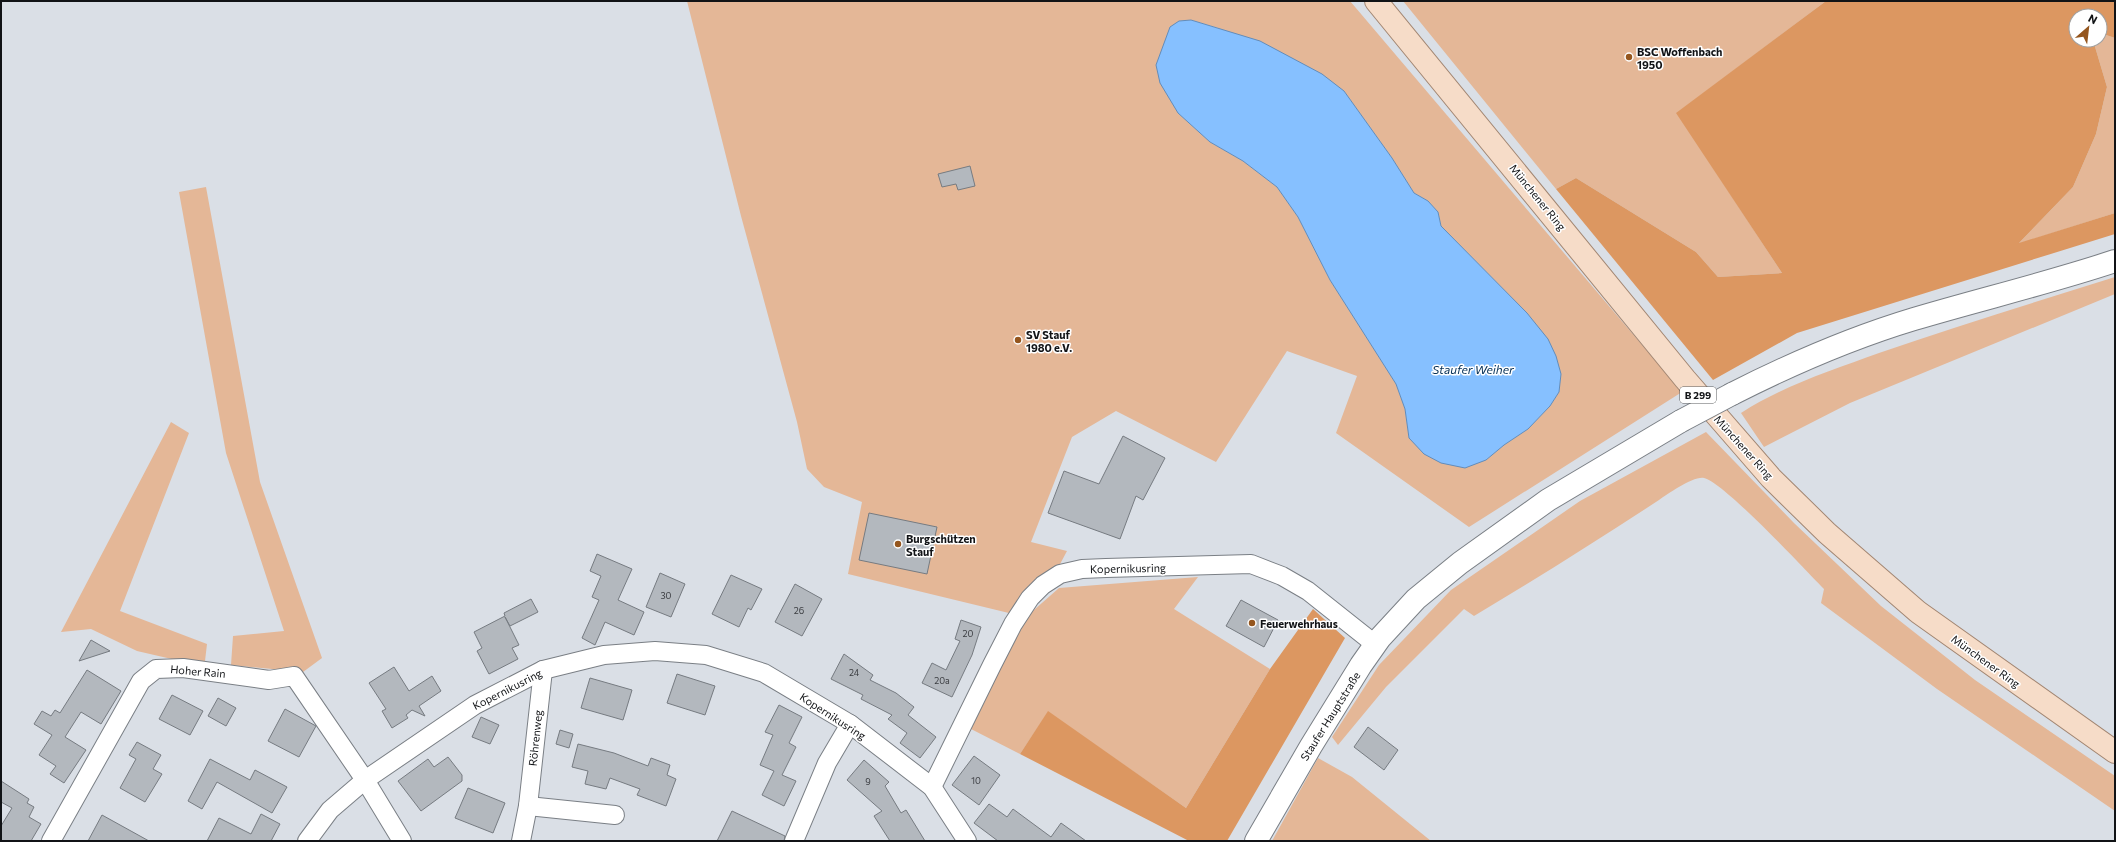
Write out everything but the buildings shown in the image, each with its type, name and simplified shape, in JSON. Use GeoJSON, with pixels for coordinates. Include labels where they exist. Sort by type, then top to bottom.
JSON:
{"type":"FeatureCollection","features":[{"type":"Feature","properties":{"kind":"main road","name":"Münchener Ring"},"geometry":{"type":"LineString","coordinates":[[1376,1],[1685,379],[1771,478],[1827,534],[1918,612],[2115,752]]}},
{"type":"Feature","properties":{"kind":"street","name":"Staufer Hauptstraße"},"geometry":{"type":"LineString","coordinates":[[1256,841],[1311,746],[1376,645],[1416,600],[1460,563],[1548,500],[1681,421],[1794,364],[1872,333],[1913,319],[2115,261]]}},
{"type":"Feature","properties":{"kind":"street","name":"Kopernikusring"},"geometry":{"type":"LineString","coordinates":[[932,787],[1013,624],[1030,598],[1043,586],[1060,574],[1090,569],[1251,564],[1282,576],[1308,591],[1376,645]]}},
{"type":"Feature","properties":{"kind":"street","name":"Kopernikusring"},"geometry":{"type":"LineString","coordinates":[[307,841],[330,810],[365,780],[475,705],[543,670],[604,655],[655,651],[706,655],[764,673],[850,724],[932,787],[967,841]]}},
{"type":"Feature","properties":{"kind":"street","name":"Hoher Rain"},"geometry":{"type":"LineString","coordinates":[[51,841],[141,681],[156,669],[183,668],[269,680],[294,676],[365,780]]}},
{"type":"Feature","properties":{"kind":"street","name":"Röhrenweg"},"geometry":{"type":"LineString","coordinates":[[521,841],[528,806],[543,670]]}},
{"type":"Feature","properties":{"kind":"street"},"geometry":{"type":"LineString","coordinates":[[794,841],[827,763],[850,724]]}},
{"type":"Feature","properties":{"kind":"street"},"geometry":{"type":"LineString","coordinates":[[365,780],[402,841]]}},
{"type":"Feature","properties":{"kind":"street"},"geometry":{"type":"LineString","coordinates":[[528,806],[615,814]]}},
{"type":"Feature","properties":{"kind":"shaded area","name":"SV Stauf 1980 e.V."},"geometry":{"type":"Polygon","coordinates":[[[687,1],[1350,1],[1682,392],[1469,527],[1336,433],[1357,376],[1287,351],[1216,462],[1116,411],[1072,437],[1031,542],[1067,551],[1059,566],[1013,614],[848,574],[862,502],[824,487],[807,469],[797,422],[741,216],[687,1]],[[1191,20],[1179,21],[1178,113],[1210,142],[1243,161],[1277,187],[1298,217],[1330,280],[1396,384],[1405,409],[1409,438],[1486,460],[1504,445],[1528,429],[1550,406],[1559,392],[1561,374],[1527,313],[1441,226],[1438,212],[1428,201],[1414,193],[1392,158],[1344,91],[1218,28],[1191,20]]]}},
{"type":"Feature","properties":{"kind":"shaded area"},"geometry":{"type":"Polygon","coordinates":[[[1403,1],[1826,1],[1677,113],[1782,273],[1718,277],[1696,252],[1576,178],[1556,189],[1403,1]]]}},
{"type":"Feature","properties":{"kind":"shaded area"},"geometry":{"type":"Polygon","coordinates":[[[1826,1],[2115,1],[2115,38],[2108,36],[2108,8],[2068,8],[2068,48],[2095,48],[2107,87],[2096,134],[2073,187],[2019,243],[2115,213],[2115,234],[1797,333],[1713,380],[1556,189],[1576,178],[1696,252],[1718,277],[1782,273],[1676,113],[1826,1]]]}},
{"type":"Feature","properties":{"kind":"shaded area"},"geometry":{"type":"Polygon","coordinates":[[[2108,36],[2115,38],[2115,213],[2018,244],[2073,187],[2096,134],[2107,87],[2095,48],[2108,48],[2108,36]]]}},
{"type":"Feature","properties":{"kind":"shaded area"},"geometry":{"type":"Polygon","coordinates":[[[206,187],[260,482],[322,658],[303,672],[231,665],[233,636],[284,631],[226,453],[179,192],[206,187]]]}},
{"type":"Feature","properties":{"kind":"shaded area"},"geometry":{"type":"Polygon","coordinates":[[[2115,277],[2115,294],[1850,403],[1764,447],[1741,413],[1757,403],[1808,379],[1879,353],[2115,277]]]}},
{"type":"Feature","properties":{"kind":"shaded area"},"geometry":{"type":"Polygon","coordinates":[[[171,422],[189,433],[120,611],[207,644],[205,661],[176,660],[137,651],[91,629],[61,632],[171,422]]]}},
{"type":"Feature","properties":{"kind":"shaded area"},"geometry":{"type":"Polygon","coordinates":[[[1706,432],[1794,523],[1881,606],[1975,680],[2115,776],[2115,811],[1937,689],[1821,603],[1824,589],[1746,510],[1715,484],[1704,478],[1699,478],[1681,486],[1474,616],[1464,609],[1386,687],[1338,745],[1332,737],[1379,665],[1451,590],[1580,501],[1706,432]]]}},
{"type":"Feature","properties":{"kind":"shaded area"},"geometry":{"type":"Polygon","coordinates":[[[1198,577],[1174,609],[1270,669],[1186,808],[1048,712],[1020,754],[971,729],[1026,617],[1059,588],[1198,577]]]}},
{"type":"Feature","properties":{"kind":"shaded area"},"geometry":{"type":"Polygon","coordinates":[[[1313,609],[1345,638],[1227,841],[1189,841],[1020,754],[1048,711],[1186,808],[1270,669],[1313,609]]]}},
{"type":"Feature","properties":{"kind":"shaded area"},"geometry":{"type":"Polygon","coordinates":[[[1318,758],[1352,777],[1431,841],[1272,841],[1318,758]]]}},
{"type":"Feature","properties":{"kind":"water","name":"Staufer Weiher"},"geometry":{"type":"Polygon","coordinates":[[[1191,20],[1260,41],[1322,74],[1344,91],[1392,158],[1414,193],[1428,201],[1438,212],[1441,226],[1527,313],[1548,339],[1556,356],[1561,374],[1559,392],[1550,406],[1528,429],[1504,445],[1486,460],[1465,468],[1441,463],[1424,454],[1409,438],[1405,409],[1396,384],[1330,280],[1298,217],[1277,187],[1243,161],[1210,142],[1178,113],[1160,83],[1156,65],[1170,27],[1179,21],[1191,20]]]}},
{"type":"Feature","properties":{"kind":"place","name":"BSC Woffenbach 1950"},"geometry":{"type":"Point","coordinates":[1629,57]}},
{"type":"Feature","properties":{"kind":"place","name":"SV Stauf 1980 e.V."},"geometry":{"type":"Point","coordinates":[1018,340]}},
{"type":"Feature","properties":{"kind":"place","name":"Burgschützen Stauf"},"geometry":{"type":"Point","coordinates":[898,544]}},
{"type":"Feature","properties":{"kind":"place","name":"Feuerwehrhaus"},"geometry":{"type":"Point","coordinates":[1252,623]}}]}
